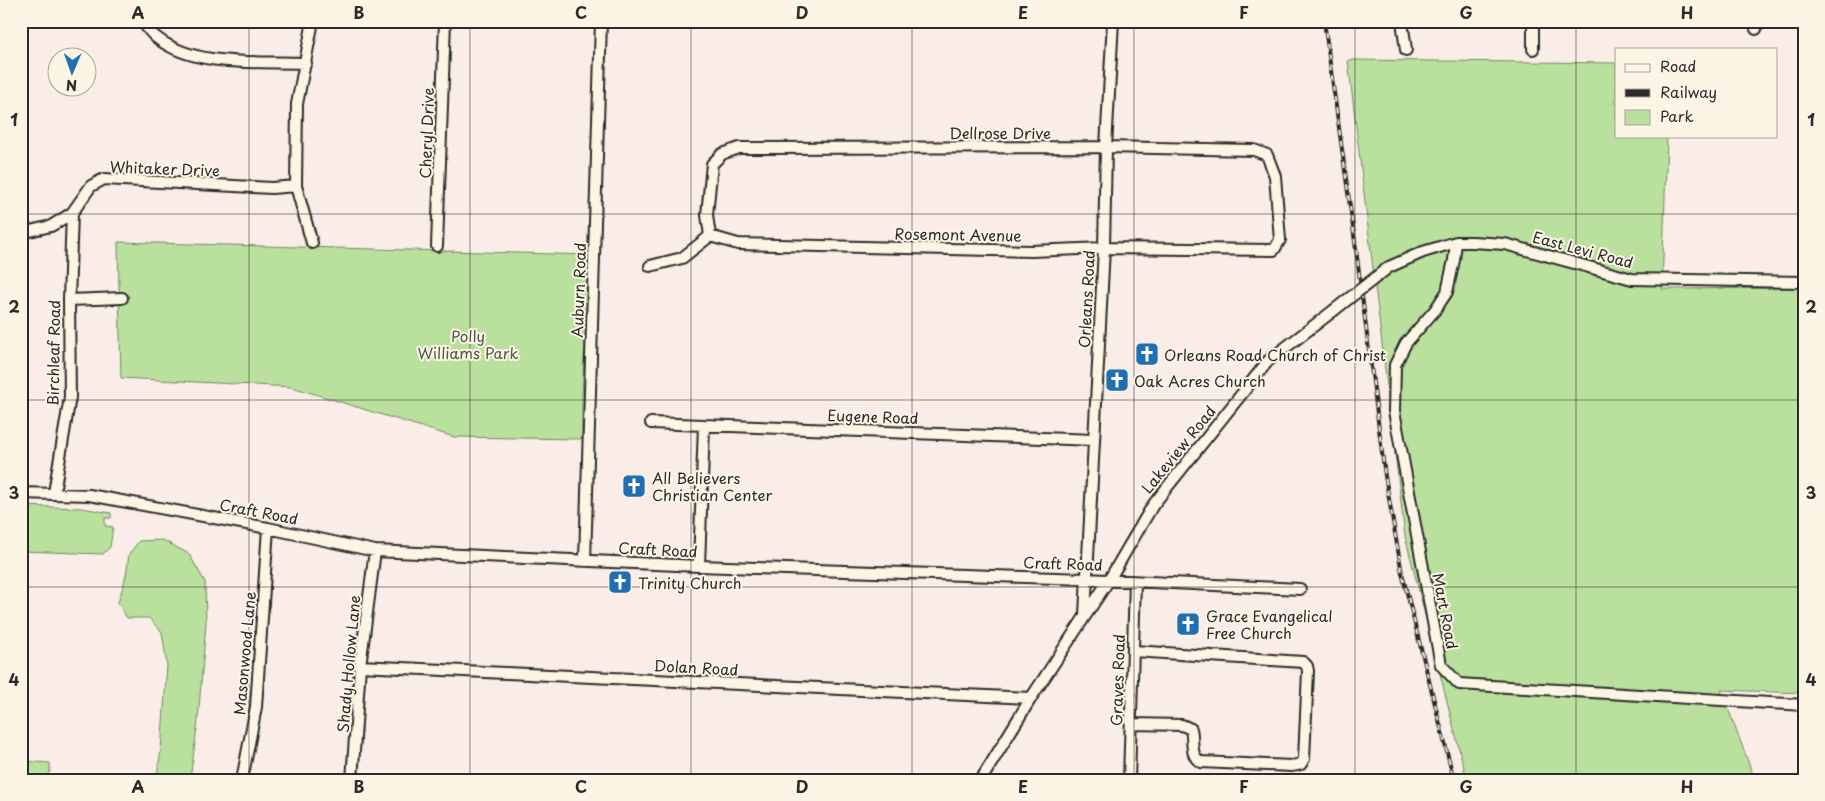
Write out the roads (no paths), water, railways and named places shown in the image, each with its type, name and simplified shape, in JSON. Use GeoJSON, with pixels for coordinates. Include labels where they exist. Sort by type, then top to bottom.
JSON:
{"type":"FeatureCollection","features":[{"type":"Feature","properties":{"kind":"street"},"geometry":{"type":"LineString","coordinates":[[142,21],[157,38],[186,54],[216,60],[306,63]]}},
{"type":"Feature","properties":{"kind":"street"},"geometry":{"type":"LineString","coordinates":[[312,243],[296,186],[297,104],[313,21]]}},
{"type":"Feature","properties":{"kind":"street","name":"Cheryl Drive"},"geometry":{"type":"LineString","coordinates":[[437,246],[445,21]]}},
{"type":"Feature","properties":{"kind":"street","name":"Auburn Road"},"geometry":{"type":"LineString","coordinates":[[585,561],[602,21]]}},
{"type":"Feature","properties":{"kind":"street","name":"Orleans Road"},"geometry":{"type":"LineString","coordinates":[[1086,579],[1104,248],[1106,147],[1113,21]]}},
{"type":"Feature","properties":{"kind":"street"},"geometry":{"type":"LineString","coordinates":[[1402,21],[1406,50]]}},
{"type":"Feature","properties":{"kind":"street"},"geometry":{"type":"LineString","coordinates":[[1533,21],[1534,49]]}},
{"type":"Feature","properties":{"kind":"street","name":"Dellrose Drive"},"geometry":{"type":"LineString","coordinates":[[710,236],[708,216],[712,164],[722,154],[739,148],[1106,147],[1254,150],[1267,155],[1275,176],[1280,240],[1274,250]]}},
{"type":"Feature","properties":{"kind":"street","name":"Whitaker Drive"},"geometry":{"type":"LineString","coordinates":[[21,231],[51,226],[72,213],[91,186],[104,179],[272,188],[296,186]]}},
{"type":"Feature","properties":{"kind":"street","name":"Birchleaf Road"},"geometry":{"type":"LineString","coordinates":[[54,493],[70,397],[69,300],[72,213]]}},
{"type":"Feature","properties":{"kind":"street"},"geometry":{"type":"LineString","coordinates":[[650,266],[682,258],[710,236]]}},
{"type":"Feature","properties":{"kind":"street","name":"Rosemont Avenue"},"geometry":{"type":"LineString","coordinates":[[710,236],[738,244],[1031,251],[1104,248],[1274,250]]}},
{"type":"Feature","properties":{"kind":"street","name":"East Levi Road"},"geometry":{"type":"LineString","coordinates":[[1389,267],[1423,252],[1456,242],[1505,244],[1632,279],[1804,282]]}},
{"type":"Feature","properties":{"kind":"street","name":"Mart Road"},"geometry":{"type":"LineString","coordinates":[[1456,242],[1447,292],[1435,310],[1406,343],[1395,365],[1394,411],[1441,665],[1459,684],[1804,706]]}},
{"type":"Feature","properties":{"kind":"street","name":"Lakeview Road"},"geometry":{"type":"LineString","coordinates":[[980,780],[1030,698],[1109,580],[1153,505],[1268,361],[1389,267]]}},
{"type":"Feature","properties":{"kind":"street"},"geometry":{"type":"LineString","coordinates":[[69,300],[122,298]]}},
{"type":"Feature","properties":{"kind":"street","name":"Eugene Road"},"geometry":{"type":"LineString","coordinates":[[651,423],[1094,440]]}},
{"type":"Feature","properties":{"kind":"street"},"geometry":{"type":"LineString","coordinates":[[699,566],[704,424]]}},
{"type":"Feature","properties":{"kind":"street","name":"Craft Road"},"geometry":{"type":"LineString","coordinates":[[21,493],[89,494],[268,528],[374,551],[699,566],[1300,588]]}},
{"type":"Feature","properties":{"kind":"street","name":"Masonwood Lane"},"geometry":{"type":"LineString","coordinates":[[242,780],[256,706],[268,528]]}},
{"type":"Feature","properties":{"kind":"street","name":"Shady Hollow Lane"},"geometry":{"type":"LineString","coordinates":[[352,780],[360,666],[374,551]]}},
{"type":"Feature","properties":{"kind":"street"},"geometry":{"type":"LineString","coordinates":[[1085,616],[1086,579]]}},
{"type":"Feature","properties":{"kind":"street","name":"Graves Road"},"geometry":{"type":"LineString","coordinates":[[1128,780],[1135,582]]}},
{"type":"Feature","properties":{"kind":"street"},"geometry":{"type":"LineString","coordinates":[[1131,724],[1182,725],[1191,728],[1193,755],[1200,762],[1292,766],[1301,764],[1304,759],[1308,671],[1307,666],[1303,662],[1134,652]]}},
{"type":"Feature","properties":{"kind":"street","name":"Dolan Road"},"geometry":{"type":"LineString","coordinates":[[360,666],[1030,698]]}},
{"type":"Feature","properties":{"kind":"railway"},"geometry":{"type":"LineString","coordinates":[[1324,21],[1385,476],[1402,573],[1454,780]]}},
{"type":"Feature","properties":{"kind":"place","name":"Orleans Road Church of Christ"},"geometry":{"type":"Point","coordinates":[1147,354]}},
{"type":"Feature","properties":{"kind":"place","name":"Oak Acres Church"},"geometry":{"type":"Point","coordinates":[1117,380]}},
{"type":"Feature","properties":{"kind":"place","name":"All Believers Christian Center"},"geometry":{"type":"Point","coordinates":[634,486]}},
{"type":"Feature","properties":{"kind":"place","name":"Trinity Church"},"geometry":{"type":"Point","coordinates":[620,582]}},
{"type":"Feature","properties":{"kind":"place","name":"Grace Evangelical Free Church"},"geometry":{"type":"Point","coordinates":[1188,624]}},
{"type":"Feature","properties":{"kind":"park label","name":"Polly Williams Park"},"geometry":{"type":"Point","coordinates":[468,344]}}]}
